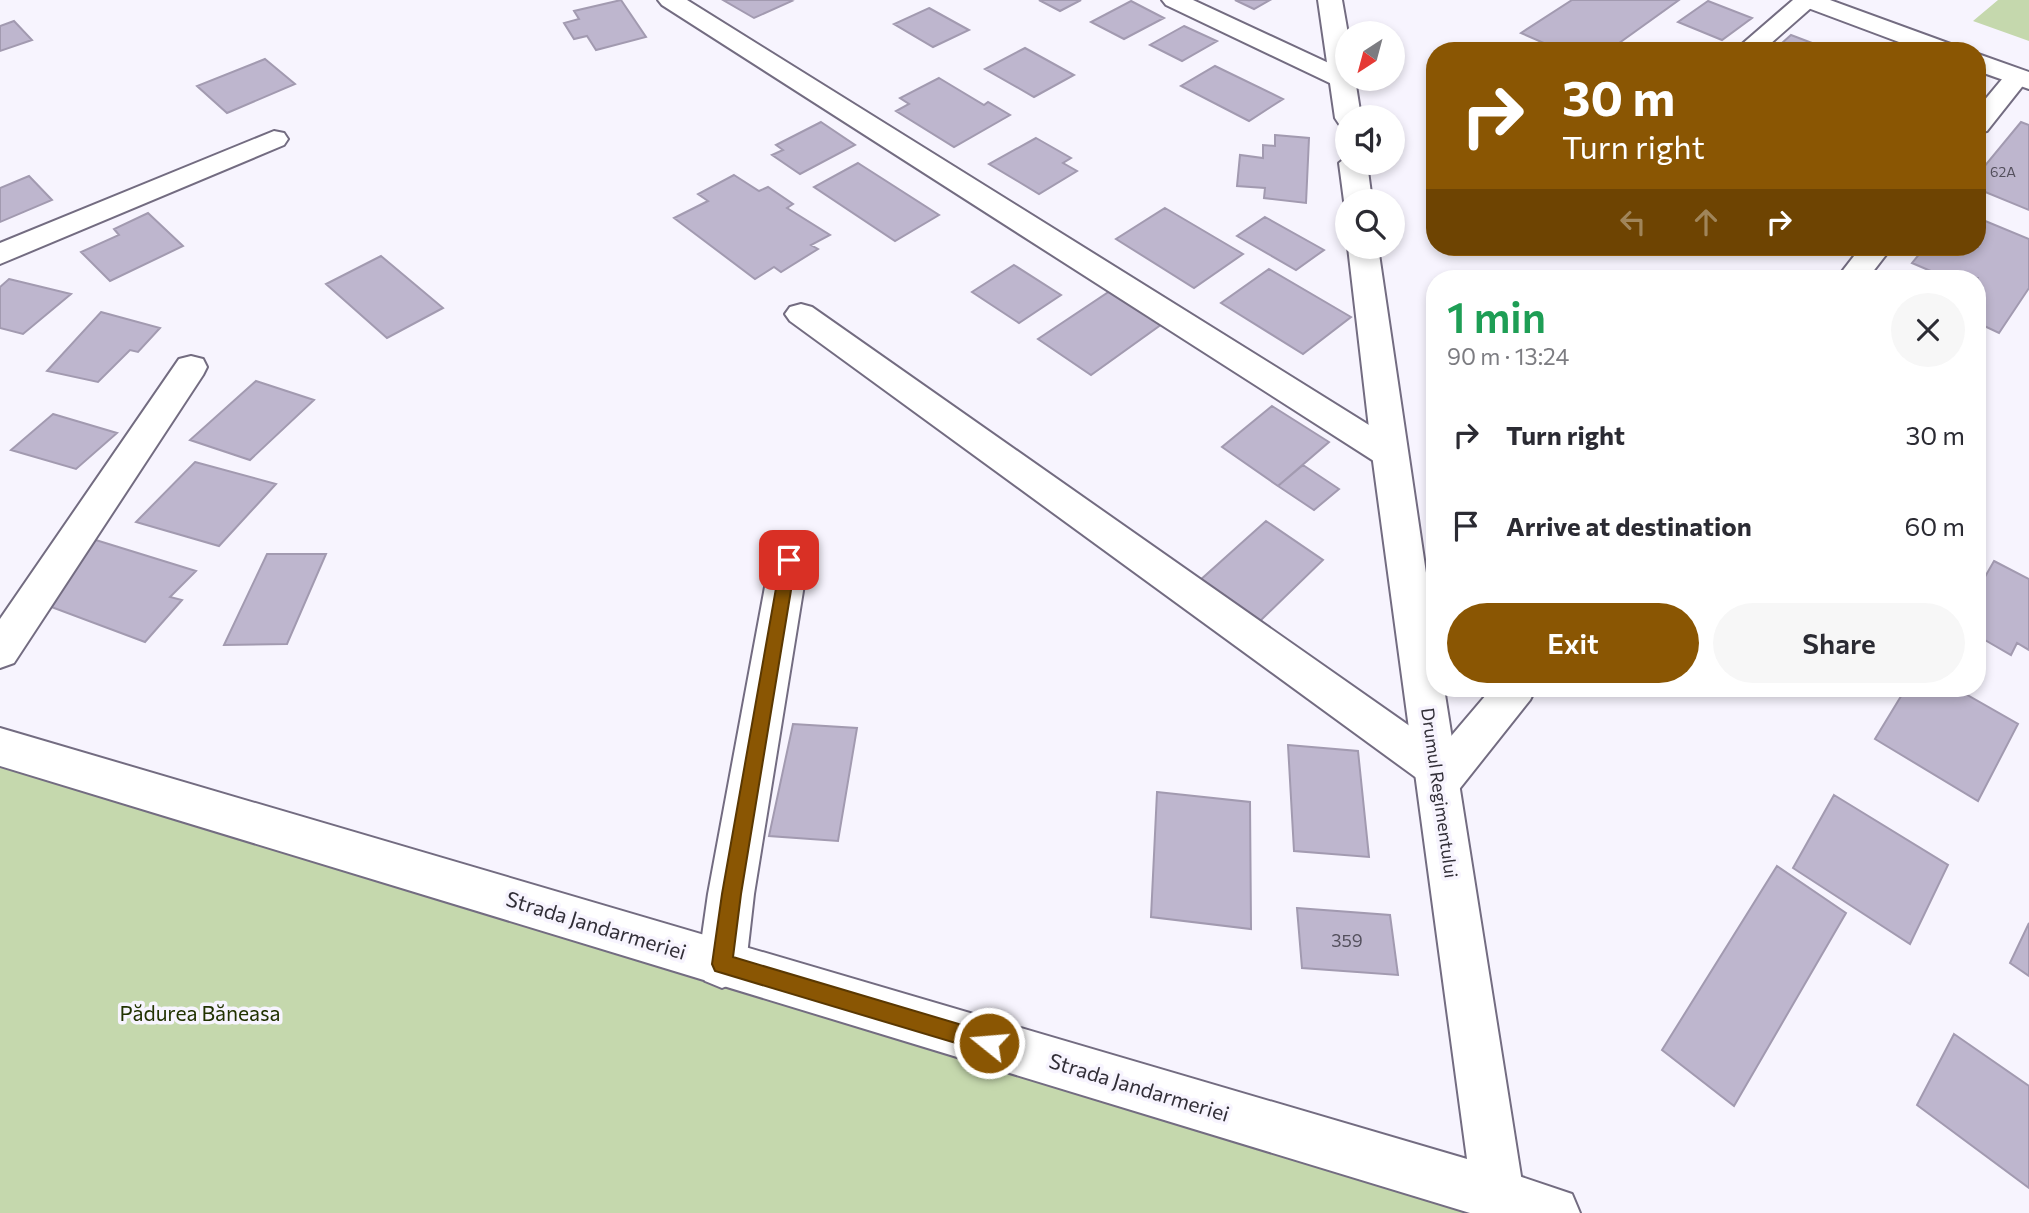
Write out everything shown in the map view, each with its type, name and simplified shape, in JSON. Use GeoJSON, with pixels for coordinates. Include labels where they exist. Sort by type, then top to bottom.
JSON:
{"type":"FeatureCollection","features":[{"type":"Feature","properties":{"kind":"street"},"geometry":{"type":"LineString","coordinates":[[670,0],[1389,454]]}},
{"type":"Feature","properties":{"kind":"street"},"geometry":{"type":"LineString","coordinates":[[1174,0],[1335,76]]}},
{"type":"Feature","properties":{"kind":"street"},"geometry":{"type":"LineString","coordinates":[[1330,0],[1335,31]]}},
{"type":"Feature","properties":{"kind":"street"},"geometry":{"type":"LineString","coordinates":[[1757,42],[1808,0],[1922,42]]}},
{"type":"Feature","properties":{"kind":"street"},"geometry":{"type":"LineString","coordinates":[[1986,65],[2023,79],[1986,117]]}},
{"type":"Feature","properties":{"kind":"street"},"geometry":{"type":"LineString","coordinates":[[0,254],[274,139]]}},
{"type":"Feature","properties":{"kind":"street"},"geometry":{"type":"LineString","coordinates":[[1858,270],[1870,256]]}},
{"type":"Feature","properties":{"kind":"street","name":"Drumul Regimentului"},"geometry":{"type":"LineString","coordinates":[[1365,259],[1389,454],[1499,1204]]}},
{"type":"Feature","properties":{"kind":"street"},"geometry":{"type":"LineString","coordinates":[[801,314],[1437,775],[1508,697]]}},
{"type":"Feature","properties":{"kind":"street"},"geometry":{"type":"LineString","coordinates":[[0,650],[191,367]]}},
{"type":"Feature","properties":{"kind":"street"},"geometry":{"type":"LineString","coordinates":[[722,964],[731,894],[789,560]]}},
{"type":"Feature","properties":{"kind":"street","name":"Strada Jandarmeriei"},"geometry":{"type":"LineString","coordinates":[[0,747],[722,964],[1499,1204],[1553,1213]]}},
{"type":"Feature","properties":{"kind":"green space"},"geometry":{"type":"Polygon","coordinates":[[[1998,0],[2029,0],[2029,41],[1973,21],[1998,0]]]}},
{"type":"Feature","properties":{"kind":"green space","name":"Pădurea Băneasa"},"geometry":{"type":"Polygon","coordinates":[[[0,747],[1488,1213],[0,1213],[0,747]]]}},
{"type":"Feature","properties":{"kind":"building"},"geometry":{"type":"Polygon","coordinates":[[[621,0],[646,37],[596,50],[587,36],[574,39],[564,23],[579,19],[574,11],[621,0]]]}},
{"type":"Feature","properties":{"kind":"building"},"geometry":{"type":"Polygon","coordinates":[[[723,0],[789,0],[792,1],[754,18],[723,0]]]}},
{"type":"Feature","properties":{"kind":"building"},"geometry":{"type":"Polygon","coordinates":[[[1039,0],[1081,0],[1060,11],[1039,0]]]}},
{"type":"Feature","properties":{"kind":"building"},"geometry":{"type":"Polygon","coordinates":[[[1235,0],[1270,0],[1254,9],[1235,0]]]}},
{"type":"Feature","properties":{"kind":"building"},"geometry":{"type":"Polygon","coordinates":[[[1572,0],[1679,0],[1621,42],[1542,42],[1521,33],[1572,0]]]}},
{"type":"Feature","properties":{"kind":"building"},"geometry":{"type":"Polygon","coordinates":[[[1131,1],[1164,18],[1124,39],[1091,22],[1131,1]]]}},
{"type":"Feature","properties":{"kind":"building"},"geometry":{"type":"Polygon","coordinates":[[[1708,1],[1752,18],[1722,40],[1678,22],[1708,1]]]}},
{"type":"Feature","properties":{"kind":"building"},"geometry":{"type":"Polygon","coordinates":[[[929,8],[969,30],[933,47],[894,24],[929,8]]]}},
{"type":"Feature","properties":{"kind":"building"},"geometry":{"type":"Polygon","coordinates":[[[14,21],[32,40],[0,51],[0,26],[14,21]]]}},
{"type":"Feature","properties":{"kind":"building"},"geometry":{"type":"Polygon","coordinates":[[[1184,26],[1217,41],[1182,61],[1150,45],[1184,26]]]}},
{"type":"Feature","properties":{"kind":"building"},"geometry":{"type":"Polygon","coordinates":[[[1791,35],[1809,42],[1783,42],[1791,35]]]}},
{"type":"Feature","properties":{"kind":"building"},"geometry":{"type":"Polygon","coordinates":[[[1025,48],[1074,75],[1034,97],[985,69],[1025,48]]]}},
{"type":"Feature","properties":{"kind":"building"},"geometry":{"type":"Polygon","coordinates":[[[265,59],[295,84],[227,113],[197,86],[265,59]]]}},
{"type":"Feature","properties":{"kind":"building"},"geometry":{"type":"Polygon","coordinates":[[[1215,66],[1283,99],[1249,121],[1181,86],[1215,66]]]}},
{"type":"Feature","properties":{"kind":"building"},"geometry":{"type":"Polygon","coordinates":[[[939,78],[984,105],[988,102],[1010,115],[954,147],[896,111],[909,104],[900,98],[939,78]]]}},
{"type":"Feature","properties":{"kind":"building"},"geometry":{"type":"Polygon","coordinates":[[[821,122],[855,145],[800,174],[772,155],[783,150],[776,145],[821,122]]]}},
{"type":"Feature","properties":{"kind":"building"},"geometry":{"type":"Polygon","coordinates":[[[2021,122],[2029,125],[2029,210],[1986,192],[1986,164],[2021,122]]]}},
{"type":"Feature","properties":{"kind":"building"},"geometry":{"type":"Polygon","coordinates":[[[1275,135],[1309,138],[1306,203],[1264,198],[1265,188],[1237,186],[1240,155],[1263,158],[1263,145],[1275,146],[1275,135]]]}},
{"type":"Feature","properties":{"kind":"building"},"geometry":{"type":"Polygon","coordinates":[[[1036,138],[1071,158],[1063,163],[1077,171],[1039,194],[989,164],[1036,138]]]}},
{"type":"Feature","properties":{"kind":"building"},"geometry":{"type":"Polygon","coordinates":[[[858,163],[939,215],[895,241],[814,187],[858,163]]]}},
{"type":"Feature","properties":{"kind":"building"},"geometry":{"type":"Polygon","coordinates":[[[734,175],[759,191],[768,187],[793,204],[787,208],[830,235],[811,245],[818,249],[781,272],[774,267],[755,279],[674,218],[708,201],[698,194],[734,175]]]}},
{"type":"Feature","properties":{"kind":"building"},"geometry":{"type":"Polygon","coordinates":[[[29,176],[52,200],[0,222],[0,188],[29,176]]]}},
{"type":"Feature","properties":{"kind":"building"},"geometry":{"type":"Polygon","coordinates":[[[1165,208],[1243,254],[1194,288],[1116,239],[1165,208]]]}},
{"type":"Feature","properties":{"kind":"building"},"geometry":{"type":"Polygon","coordinates":[[[148,213],[183,246],[110,281],[81,252],[119,235],[114,229],[148,213]]]}},
{"type":"Feature","properties":{"kind":"building"},"geometry":{"type":"Polygon","coordinates":[[[1265,217],[1324,250],[1296,270],[1237,236],[1265,217]]]}},
{"type":"Feature","properties":{"kind":"building"},"geometry":{"type":"Polygon","coordinates":[[[1986,221],[2029,239],[2029,288],[1999,333],[1986,327],[1986,270],[1928,270],[1912,263],[1918,256],[1986,256],[1986,221]]]}},
{"type":"Feature","properties":{"kind":"building"},"geometry":{"type":"Polygon","coordinates":[[[381,256],[443,308],[387,338],[326,284],[381,256]]]}},
{"type":"Feature","properties":{"kind":"building"},"geometry":{"type":"Polygon","coordinates":[[[1014,265],[1061,295],[1019,323],[972,292],[1014,265]]]}},
{"type":"Feature","properties":{"kind":"building"},"geometry":{"type":"Polygon","coordinates":[[[1269,269],[1351,317],[1303,354],[1221,303],[1269,269]]]}},
{"type":"Feature","properties":{"kind":"building"},"geometry":{"type":"Polygon","coordinates":[[[9,279],[71,294],[23,334],[0,328],[0,287],[9,279]]]}},
{"type":"Feature","properties":{"kind":"building"},"geometry":{"type":"Polygon","coordinates":[[[1110,291],[1162,324],[1091,375],[1038,339],[1110,291]]]}},
{"type":"Feature","properties":{"kind":"building"},"geometry":{"type":"Polygon","coordinates":[[[101,312],[160,328],[138,352],[130,350],[98,382],[47,371],[101,312]]]}},
{"type":"Feature","properties":{"kind":"building"},"geometry":{"type":"Polygon","coordinates":[[[256,381],[314,400],[250,460],[190,440],[256,381]]]}},
{"type":"Feature","properties":{"kind":"building"},"geometry":{"type":"Polygon","coordinates":[[[1272,406],[1329,442],[1278,486],[1222,447],[1272,406]]]}},
{"type":"Feature","properties":{"kind":"building"},"geometry":{"type":"Polygon","coordinates":[[[53,414],[117,433],[76,469],[11,450],[53,414]]]}},
{"type":"Feature","properties":{"kind":"building"},"geometry":{"type":"Polygon","coordinates":[[[195,462],[276,484],[219,546],[136,522],[195,462]]]}},
{"type":"Feature","properties":{"kind":"building"},"geometry":{"type":"Polygon","coordinates":[[[1303,465],[1339,489],[1314,510],[1278,486],[1303,465]]]}},
{"type":"Feature","properties":{"kind":"building"},"geometry":{"type":"Polygon","coordinates":[[[1266,521],[1323,560],[1256,625],[1198,582],[1266,521]]]}},
{"type":"Feature","properties":{"kind":"building"},"geometry":{"type":"Polygon","coordinates":[[[86,537],[196,571],[170,597],[182,600],[145,642],[46,605],[86,537]]]}},
{"type":"Feature","properties":{"kind":"building"},"geometry":{"type":"Polygon","coordinates":[[[267,554],[326,554],[287,644],[224,645],[267,554]]]}},
{"type":"Feature","properties":{"kind":"building"},"geometry":{"type":"Polygon","coordinates":[[[1994,561],[2029,579],[2029,650],[2017,643],[2011,655],[1986,641],[1986,575],[1994,561]]]}},
{"type":"Feature","properties":{"kind":"building"},"geometry":{"type":"Polygon","coordinates":[[[1901,697],[1971,697],[2018,724],[1978,801],[1875,739],[1901,697]]]}},
{"type":"Feature","properties":{"kind":"building"},"geometry":{"type":"Polygon","coordinates":[[[793,724],[857,728],[838,841],[769,836],[793,724]]]}},
{"type":"Feature","properties":{"kind":"building"},"geometry":{"type":"Polygon","coordinates":[[[1288,745],[1358,751],[1369,857],[1294,851],[1288,745]]]}},
{"type":"Feature","properties":{"kind":"building"},"geometry":{"type":"Polygon","coordinates":[[[1157,792],[1250,802],[1251,929],[1151,917],[1157,792]]]}},
{"type":"Feature","properties":{"kind":"building"},"geometry":{"type":"Polygon","coordinates":[[[1834,795],[1948,865],[1910,944],[1793,868],[1834,795]]]}},
{"type":"Feature","properties":{"kind":"building"},"geometry":{"type":"Polygon","coordinates":[[[1777,866],[1846,913],[1734,1106],[1662,1050],[1777,866]]]}},
{"type":"Feature","properties":{"kind":"building"},"geometry":{"type":"Polygon","coordinates":[[[1297,908],[1390,915],[1398,975],[1302,968],[1297,908]]]}},
{"type":"Feature","properties":{"kind":"building"},"geometry":{"type":"Polygon","coordinates":[[[2029,923],[2029,976],[2010,963],[2029,923]]]}},
{"type":"Feature","properties":{"kind":"building"},"geometry":{"type":"Polygon","coordinates":[[[1954,1034],[2029,1086],[2029,1188],[1917,1105],[1954,1034]]]}},
{"type":"Feature","properties":{"kind":"route"},"geometry":{"type":"LineString","coordinates":[[789,560],[731,894],[722,964],[989,1043]]}}]}
